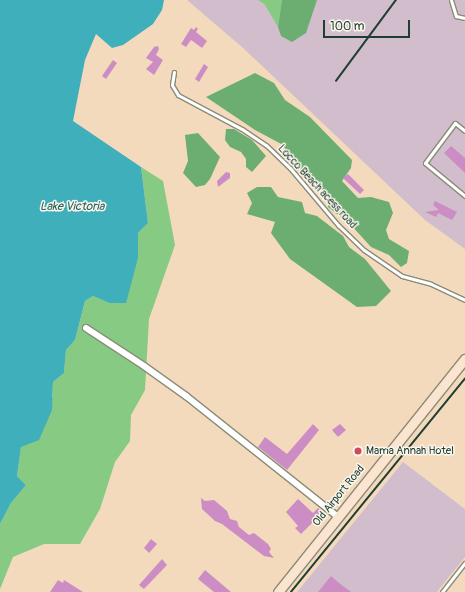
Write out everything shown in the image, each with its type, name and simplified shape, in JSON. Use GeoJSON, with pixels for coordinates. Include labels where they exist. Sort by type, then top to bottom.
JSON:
{"type":"FeatureCollection","features":[{"type":"Feature","properties":{"kind":"main road","name":"Old Airport Road"},"geometry":{"type":"LineString","coordinates":[[278,592],[465,359]]}},
{"type":"Feature","properties":{"kind":"street"},"geometry":{"type":"LineString","coordinates":[[86,328],[186,396],[338,517]]}},
{"type":"Feature","properties":{"kind":"lane"},"geometry":{"type":"LineString","coordinates":[[451,0],[456,16],[465,18]]}},
{"type":"Feature","properties":{"kind":"lane","name":"Locco Beach acess road"},"geometry":{"type":"LineString","coordinates":[[174,72],[172,84],[179,95],[242,129],[266,146],[290,168],[338,225],[364,250],[402,276],[431,284],[465,300]]}},
{"type":"Feature","properties":{"kind":"lane"},"geometry":{"type":"LineString","coordinates":[[465,131],[455,123],[425,163],[465,196]]}},
{"type":"Feature","properties":{"kind":"lane"},"geometry":{"type":"LineString","coordinates":[[442,592],[465,563]]}},
{"type":"Feature","properties":{"kind":"shaded area"},"geometry":{"type":"Polygon","coordinates":[[[187,0],[258,0],[275,13],[282,0],[465,0],[465,249],[425,220],[242,47],[187,0]]]}},
{"type":"Feature","properties":{"kind":"shaded area"},"geometry":{"type":"Polygon","coordinates":[[[403,462],[465,509],[465,557],[437,592],[297,592],[403,462]]]}},
{"type":"Feature","properties":{"kind":"green space"},"geometry":{"type":"Polygon","coordinates":[[[258,0],[282,0],[278,27],[265,5],[258,0]]]}},
{"type":"Feature","properties":{"kind":"green space"},"geometry":{"type":"Polygon","coordinates":[[[282,0],[317,0],[306,33],[292,42],[281,36],[278,27],[282,0]]]}},
{"type":"Feature","properties":{"kind":"green space"},"geometry":{"type":"Polygon","coordinates":[[[255,73],[274,83],[285,100],[310,117],[352,160],[351,168],[342,181],[358,198],[371,197],[389,202],[393,213],[386,230],[389,239],[409,251],[407,263],[401,267],[389,255],[371,247],[351,225],[328,207],[327,196],[291,159],[283,145],[255,130],[206,97],[255,73]]]}},
{"type":"Feature","properties":{"kind":"green space"},"geometry":{"type":"Polygon","coordinates":[[[226,129],[234,129],[252,140],[266,156],[252,172],[246,167],[246,159],[241,152],[230,147],[225,140],[226,129]]]}},
{"type":"Feature","properties":{"kind":"green space"},"geometry":{"type":"Polygon","coordinates":[[[198,133],[220,157],[210,179],[205,185],[196,187],[183,173],[188,161],[185,135],[198,133]]]}},
{"type":"Feature","properties":{"kind":"green space"},"geometry":{"type":"Polygon","coordinates":[[[141,167],[163,181],[175,245],[149,319],[145,390],[131,415],[130,441],[115,462],[100,509],[80,544],[44,544],[13,557],[0,589],[0,524],[11,503],[26,485],[17,476],[21,446],[53,396],[53,382],[64,373],[66,350],[75,340],[85,301],[93,296],[109,303],[132,274],[138,258],[138,233],[148,223],[141,167]]]}},
{"type":"Feature","properties":{"kind":"green space"},"geometry":{"type":"Polygon","coordinates":[[[257,187],[271,187],[278,197],[302,202],[305,213],[317,216],[343,236],[349,247],[365,259],[391,291],[376,306],[357,307],[290,259],[271,233],[275,222],[247,214],[252,203],[247,193],[257,187]]]}},
{"type":"Feature","properties":{"kind":"water","name":"Lake Victoria"},"geometry":{"type":"Polygon","coordinates":[[[0,0],[164,0],[162,10],[153,24],[123,45],[112,48],[96,34],[85,60],[73,121],[141,167],[148,223],[138,233],[138,258],[126,303],[109,303],[93,296],[85,301],[75,340],[66,350],[64,373],[53,382],[52,410],[39,440],[21,447],[17,476],[26,485],[11,503],[0,524],[0,0]]]}},
{"type":"Feature","properties":{"kind":"building"},"geometry":{"type":"Polygon","coordinates":[[[196,27],[198,29],[196,32],[207,41],[202,48],[191,40],[186,47],[181,44],[191,28],[194,30],[196,27]]]}},
{"type":"Feature","properties":{"kind":"building"},"geometry":{"type":"Polygon","coordinates":[[[158,46],[159,49],[156,55],[163,60],[154,75],[146,69],[153,62],[146,58],[154,47],[158,46]]]}},
{"type":"Feature","properties":{"kind":"building"},"geometry":{"type":"Polygon","coordinates":[[[113,60],[117,63],[106,79],[102,76],[113,60]]]}},
{"type":"Feature","properties":{"kind":"building"},"geometry":{"type":"Polygon","coordinates":[[[204,64],[208,67],[199,82],[195,79],[204,64]]]}},
{"type":"Feature","properties":{"kind":"building"},"geometry":{"type":"Polygon","coordinates":[[[451,146],[465,158],[465,173],[444,153],[451,146]]]}},
{"type":"Feature","properties":{"kind":"building"},"geometry":{"type":"Polygon","coordinates":[[[226,172],[230,173],[230,178],[218,187],[217,181],[226,172]]]}},
{"type":"Feature","properties":{"kind":"building"},"geometry":{"type":"Polygon","coordinates":[[[348,174],[364,190],[360,194],[343,178],[348,174]]]}},
{"type":"Feature","properties":{"kind":"building"},"geometry":{"type":"Polygon","coordinates":[[[435,201],[457,212],[452,220],[438,213],[436,217],[425,212],[439,210],[433,205],[435,201]]]}},
{"type":"Feature","properties":{"kind":"building"},"geometry":{"type":"Polygon","coordinates":[[[313,424],[319,430],[287,470],[258,447],[265,437],[287,454],[313,424]]]}},
{"type":"Feature","properties":{"kind":"building"},"geometry":{"type":"Polygon","coordinates":[[[340,424],[346,430],[338,437],[332,430],[340,424]]]}},
{"type":"Feature","properties":{"kind":"building"},"geometry":{"type":"Polygon","coordinates":[[[201,498],[205,501],[214,500],[227,511],[230,519],[237,521],[239,527],[249,535],[254,533],[268,544],[271,549],[269,552],[274,558],[264,556],[222,524],[215,521],[202,509],[201,498]]]}},
{"type":"Feature","properties":{"kind":"building"},"geometry":{"type":"Polygon","coordinates":[[[298,499],[313,513],[318,508],[323,512],[301,534],[295,528],[298,526],[286,512],[298,499]]]}},
{"type":"Feature","properties":{"kind":"building"},"geometry":{"type":"Polygon","coordinates":[[[151,539],[157,544],[149,553],[144,548],[151,539]]]}},
{"type":"Feature","properties":{"kind":"building"},"geometry":{"type":"Polygon","coordinates":[[[162,559],[167,565],[144,589],[139,585],[162,559]]]}},
{"type":"Feature","properties":{"kind":"building"},"geometry":{"type":"Polygon","coordinates":[[[205,570],[231,592],[214,592],[198,579],[205,570]]]}},
{"type":"Feature","properties":{"kind":"building"},"geometry":{"type":"Polygon","coordinates":[[[331,576],[339,583],[351,592],[318,592],[331,576]]]}},
{"type":"Feature","properties":{"kind":"building"},"geometry":{"type":"Polygon","coordinates":[[[58,580],[63,583],[64,580],[83,592],[50,592],[58,580]]]}},
{"type":"Feature","properties":{"kind":"railway"},"geometry":{"type":"LineString","coordinates":[[336,81],[396,0]]}},
{"type":"Feature","properties":{"kind":"railway"},"geometry":{"type":"LineString","coordinates":[[291,592],[465,379]]}},
{"type":"Feature","properties":{"kind":"place","name":"Mama Annah Hotel"},"geometry":{"type":"Point","coordinates":[358,451]}}]}
